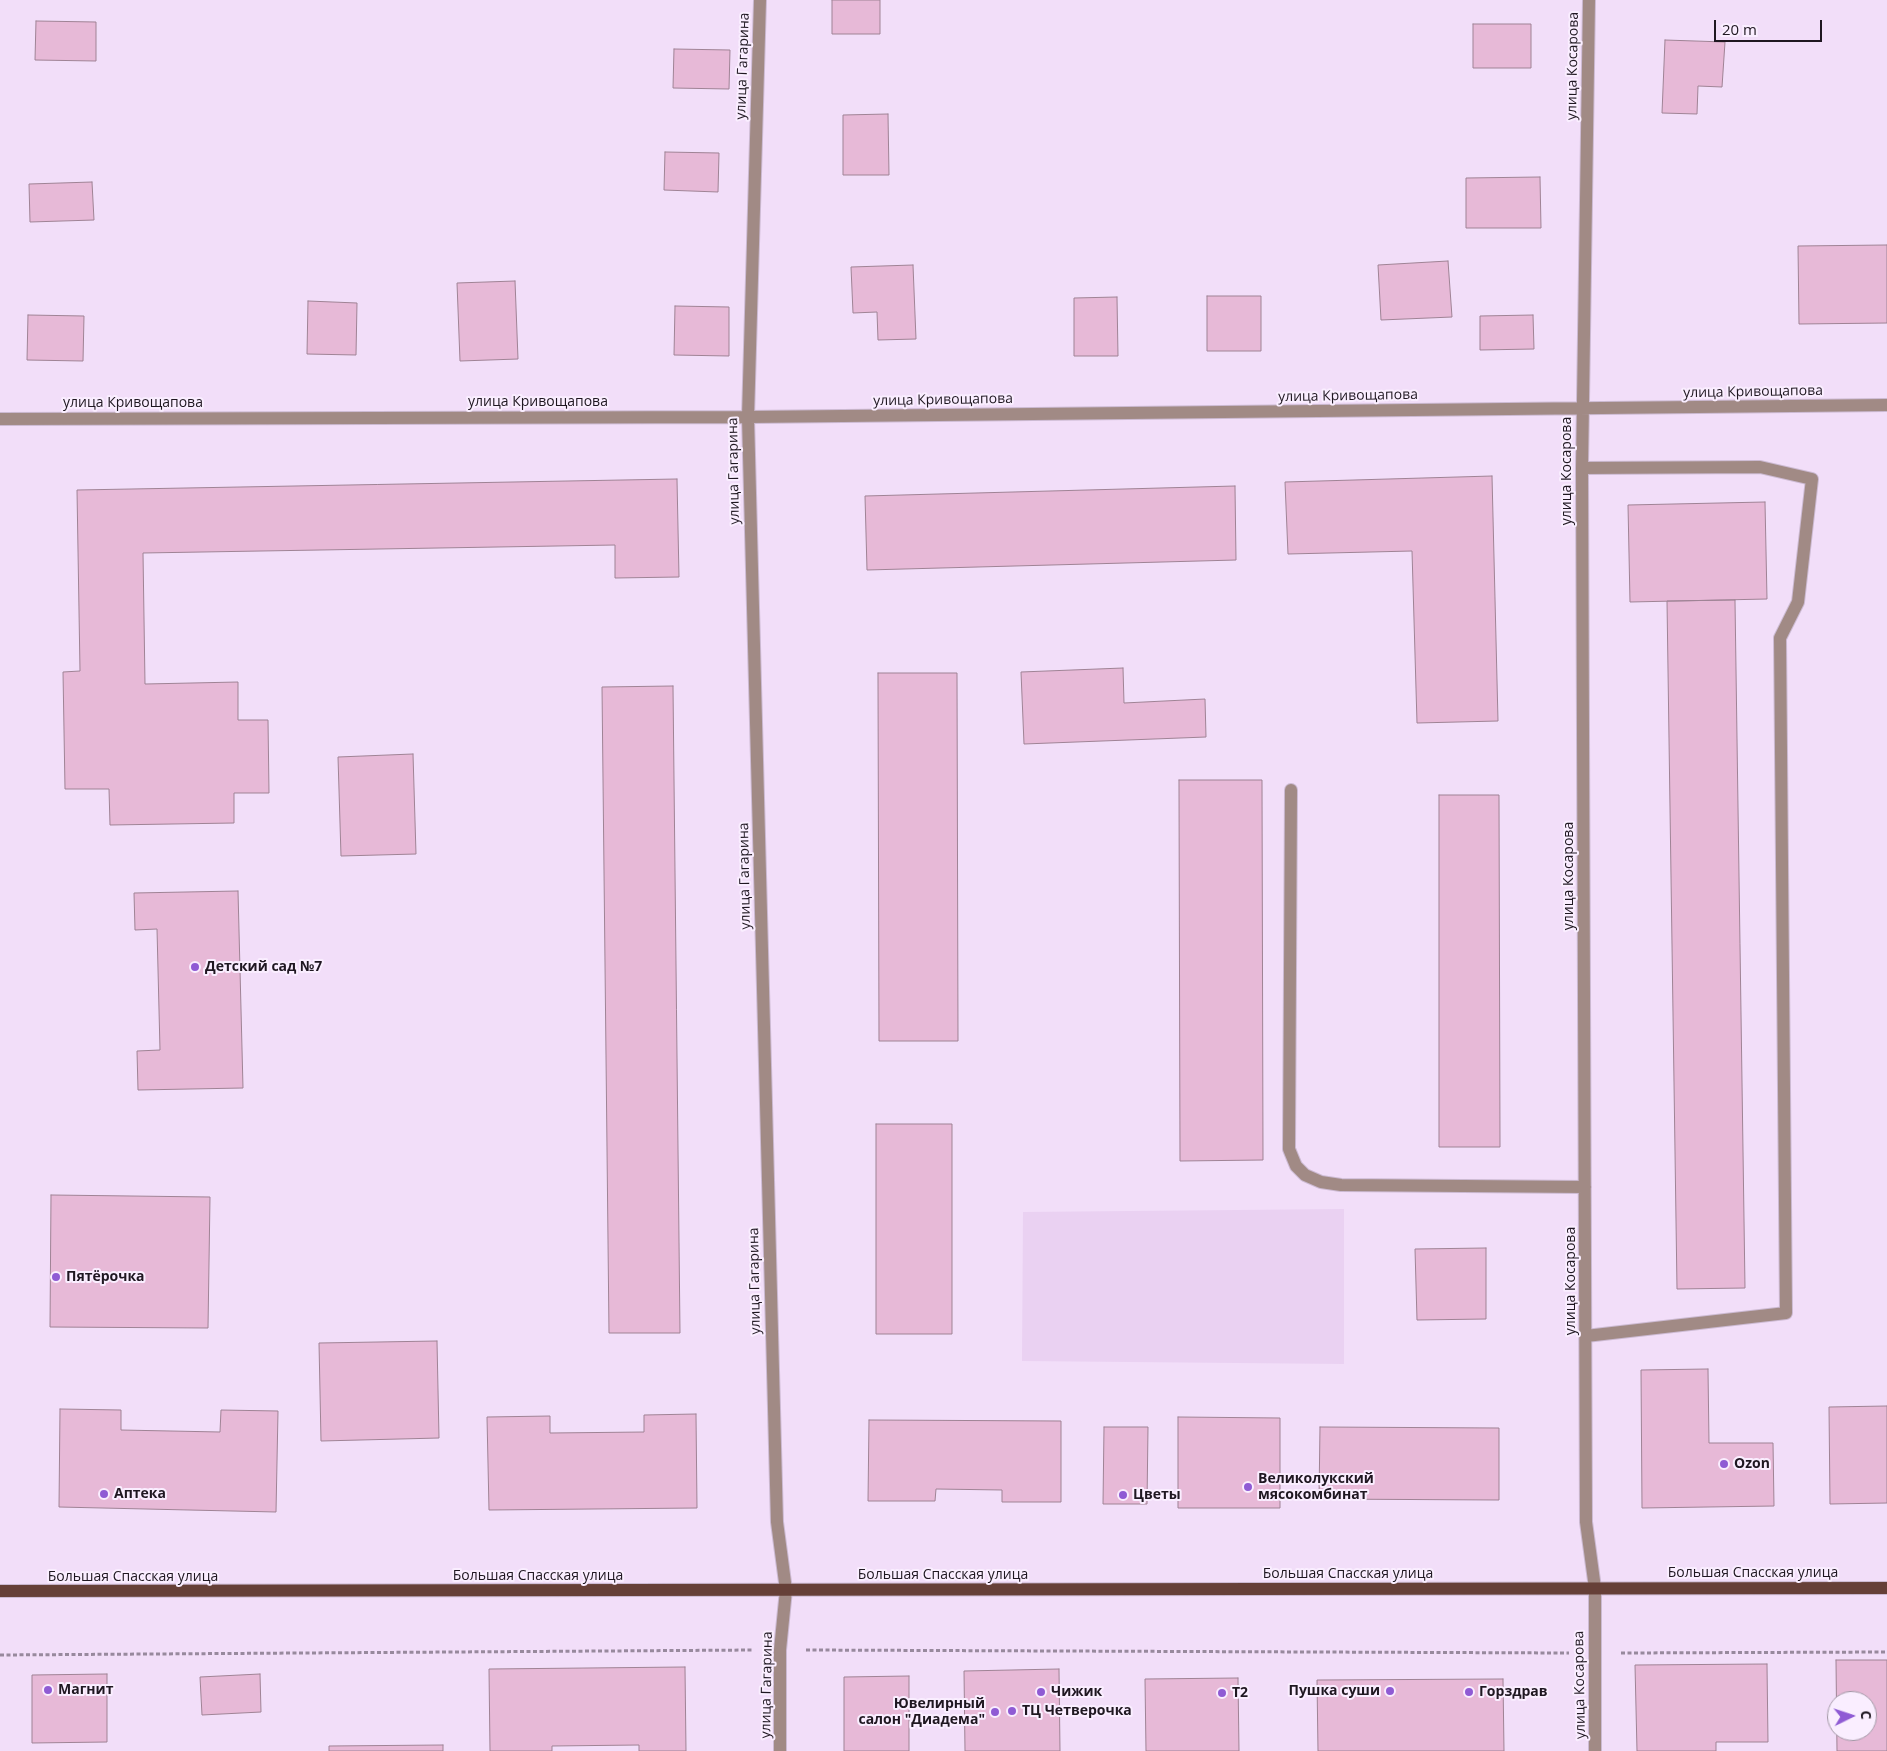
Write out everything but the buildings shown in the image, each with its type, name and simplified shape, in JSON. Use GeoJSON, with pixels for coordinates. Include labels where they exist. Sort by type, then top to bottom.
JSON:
{"type":"FeatureCollection","features":[{"type":"Feature","properties":{"kind":"main road","name":"Большая Спасская улица"},"geometry":{"type":"LineString","coordinates":[[0,1591],[1887,1588]]}},
{"type":"Feature","properties":{"kind":"street","name":"улица Гагарина"},"geometry":{"type":"LineString","coordinates":[[760,0],[748,416],[777,1522],[786,1590],[780,1650],[780,1751]]}},
{"type":"Feature","properties":{"kind":"street","name":"улица Косарова"},"geometry":{"type":"LineString","coordinates":[[1589,0],[1582,468],[1586,1522],[1594,1588],[1595,1751]]}},
{"type":"Feature","properties":{"kind":"street","name":"улица Кривощапова"},"geometry":{"type":"LineString","coordinates":[[0,419],[748,416],[1887,405]]}},
{"type":"Feature","properties":{"kind":"street"},"geometry":{"type":"LineString","coordinates":[[1582,468],[1760,467],[1812,480],[1798,602],[1780,638],[1786,1313],[1586,1336]]}},
{"type":"Feature","properties":{"kind":"street"},"geometry":{"type":"LineString","coordinates":[[1291,790],[1290,1149],[1296,1166],[1305,1175],[1321,1182],[1341,1185],[1585,1187]]}},
{"type":"Feature","properties":{"kind":"path"},"geometry":{"type":"LineString","coordinates":[[0,1655],[780,1650],[1594,1653],[1887,1652]]}},
{"type":"Feature","properties":{"kind":"shaded area"},"geometry":{"type":"Polygon","coordinates":[[[1344,1209],[1344,1364],[1022,1361],[1023,1212],[1344,1209]]]}},
{"type":"Feature","properties":{"kind":"place","name":"Детский сад №7"},"geometry":{"type":"Point","coordinates":[195,967]}},
{"type":"Feature","properties":{"kind":"place","name":"Пятёрочка"},"geometry":{"type":"Point","coordinates":[56,1277]}},
{"type":"Feature","properties":{"kind":"place","name":"Ozon"},"geometry":{"type":"Point","coordinates":[1724,1464]}},
{"type":"Feature","properties":{"kind":"place","name":"Великолукский мясокомбинат"},"geometry":{"type":"Point","coordinates":[1248,1487]}},
{"type":"Feature","properties":{"kind":"place","name":"Аптека"},"geometry":{"type":"Point","coordinates":[104,1494]}},
{"type":"Feature","properties":{"kind":"place","name":"Цветы"},"geometry":{"type":"Point","coordinates":[1123,1495]}},
{"type":"Feature","properties":{"kind":"place","name":"Магнит"},"geometry":{"type":"Point","coordinates":[48,1690]}},
{"type":"Feature","properties":{"kind":"place","name":"Пушка суши"},"geometry":{"type":"Point","coordinates":[1390,1691]}},
{"type":"Feature","properties":{"kind":"place","name":"Чижик"},"geometry":{"type":"Point","coordinates":[1041,1692]}},
{"type":"Feature","properties":{"kind":"place","name":"Горздрав"},"geometry":{"type":"Point","coordinates":[1469,1692]}},
{"type":"Feature","properties":{"kind":"place","name":"T2"},"geometry":{"type":"Point","coordinates":[1222,1693]}},
{"type":"Feature","properties":{"kind":"place","name":"ТЦ Четверочка"},"geometry":{"type":"Point","coordinates":[1012,1711]}},
{"type":"Feature","properties":{"kind":"place","name":"Ювелирный салон \"Диадема\""},"geometry":{"type":"Point","coordinates":[995,1712]}}]}
